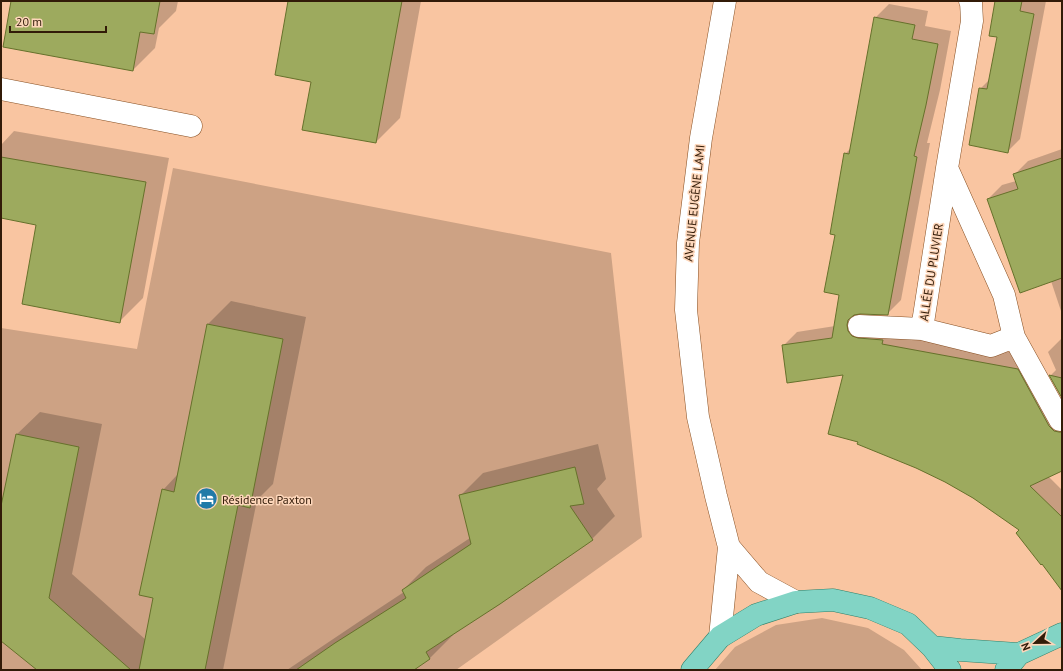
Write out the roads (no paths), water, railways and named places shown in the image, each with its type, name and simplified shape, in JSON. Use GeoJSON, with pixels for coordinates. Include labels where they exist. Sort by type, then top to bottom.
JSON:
{"type":"FeatureCollection","features":[{"type":"Feature","properties":{"kind":"main road"},"geometry":{"type":"LineString","coordinates":[[692,670],[720,637],[756,615],[796,602],[833,600],[870,608],[908,624],[932,647],[950,670]]}},
{"type":"Feature","properties":{"kind":"main road"},"geometry":{"type":"LineString","coordinates":[[932,647],[960,650],[1012,662],[1062,634]]}},
{"type":"Feature","properties":{"kind":"street","name":"AVENUE EUGÈNE LAMI"},"geometry":{"type":"LineString","coordinates":[[725,1],[701,138],[689,235],[686,310],[698,417],[729,547]]}},
{"type":"Feature","properties":{"kind":"street","name":"ALLÉE DU PLUVIER"},"geometry":{"type":"LineString","coordinates":[[970,1],[972,21],[922,328],[992,346],[1014,337]]}},
{"type":"Feature","properties":{"kind":"street"},"geometry":{"type":"LineString","coordinates":[[1,89],[191,126]]}},
{"type":"Feature","properties":{"kind":"street"},"geometry":{"type":"LineString","coordinates":[[947,168],[1004,295],[1014,337],[1060,420]]}},
{"type":"Feature","properties":{"kind":"street"},"geometry":{"type":"LineString","coordinates":[[860,326],[922,328]]}},
{"type":"Feature","properties":{"kind":"street"},"geometry":{"type":"LineString","coordinates":[[729,547],[759,582],[796,602]]}},
{"type":"Feature","properties":{"kind":"street"},"geometry":{"type":"LineString","coordinates":[[720,637],[729,547]]}},
{"type":"Feature","properties":{"kind":"place","name":"Résidence Paxton"},"geometry":{"type":"Point","coordinates":[206,499]}}]}
